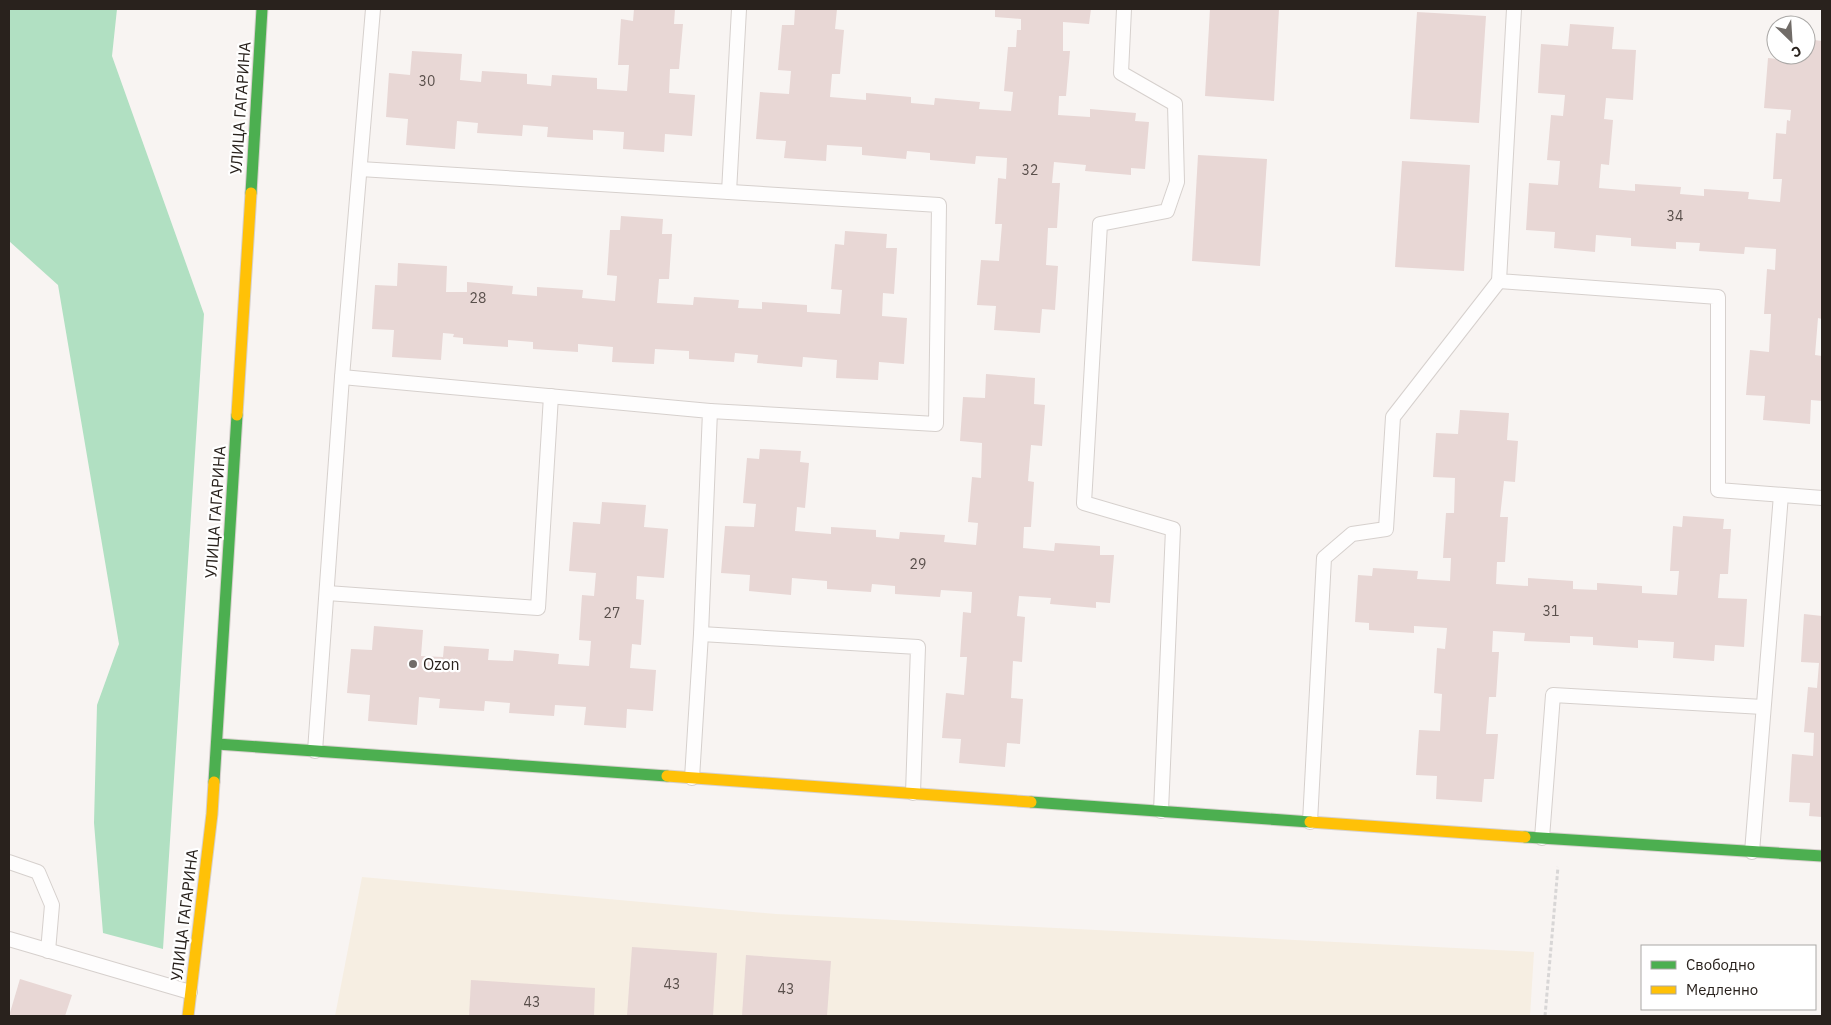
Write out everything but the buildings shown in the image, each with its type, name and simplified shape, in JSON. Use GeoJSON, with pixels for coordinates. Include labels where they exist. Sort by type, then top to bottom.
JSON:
{"type":"FeatureCollection","features":[{"type":"Feature","properties":{"kind":"street","name":"УЛИЦА ГАГАРИНА"},"geometry":{"type":"LineString","coordinates":[[188,1016],[212,814],[262,9]]}},
{"type":"Feature","properties":{"kind":"street"},"geometry":{"type":"LineString","coordinates":[[217,744],[1560,840],[1822,856]]}},
{"type":"Feature","properties":{"kind":"lane"},"geometry":{"type":"LineString","coordinates":[[315,751],[342,377],[373,9]]}},
{"type":"Feature","properties":{"kind":"lane"},"geometry":{"type":"LineString","coordinates":[[729,192],[739,9]]}},
{"type":"Feature","properties":{"kind":"lane"},"geometry":{"type":"LineString","coordinates":[[1124,9],[1121,73],[1175,104],[1177,182],[1167,211],[1100,224],[1084,503],[1173,529],[1161,811]]}},
{"type":"Feature","properties":{"kind":"lane"},"geometry":{"type":"LineString","coordinates":[[1310,822],[1324,558],[1352,534],[1386,529],[1393,417],[1500,281],[1514,9]]}},
{"type":"Feature","properties":{"kind":"lane"},"geometry":{"type":"LineString","coordinates":[[342,377],[710,411],[936,424],[939,205],[360,168]]}},
{"type":"Feature","properties":{"kind":"lane"},"geometry":{"type":"LineString","coordinates":[[1500,281],[1718,298],[1718,490],[1822,498]]}},
{"type":"Feature","properties":{"kind":"lane"},"geometry":{"type":"LineString","coordinates":[[326,593],[538,608],[551,396]]}},
{"type":"Feature","properties":{"kind":"lane"},"geometry":{"type":"LineString","coordinates":[[692,778],[701,634],[710,411]]}},
{"type":"Feature","properties":{"kind":"lane"},"geometry":{"type":"LineString","coordinates":[[1752,852],[1781,495]]}},
{"type":"Feature","properties":{"kind":"lane"},"geometry":{"type":"LineString","coordinates":[[701,634],[918,647],[914,794]]}},
{"type":"Feature","properties":{"kind":"lane"},"geometry":{"type":"LineString","coordinates":[[1542,838],[1552,695],[1764,708]]}},
{"type":"Feature","properties":{"kind":"lane"},"geometry":{"type":"LineString","coordinates":[[9,862],[38,872],[52,905],[48,951]]}},
{"type":"Feature","properties":{"kind":"lane"},"geometry":{"type":"LineString","coordinates":[[9,939],[190,992]]}},
{"type":"Feature","properties":{"kind":"path"},"geometry":{"type":"LineString","coordinates":[[1545,1016],[1560,840]]}},
{"type":"Feature","properties":{"kind":"shaded area"},"geometry":{"type":"Polygon","coordinates":[[[362,877],[776,914],[1534,952],[1530,1016],[335,1016],[362,877]]]}},
{"type":"Feature","properties":{"kind":"green space"},"geometry":{"type":"Polygon","coordinates":[[[9,9],[117,9],[112,56],[204,314],[163,949],[103,933],[94,823],[97,705],[119,644],[58,285],[9,241],[9,9]]]}},
{"type":"Feature","properties":{"kind":"traffic: fast"},"geometry":{"type":"LineString","coordinates":[[251,193],[262,9]]}},
{"type":"Feature","properties":{"kind":"traffic: fast"},"geometry":{"type":"LineString","coordinates":[[214,782],[237,415]]}},
{"type":"Feature","properties":{"kind":"traffic: fast"},"geometry":{"type":"LineString","coordinates":[[217,744],[667,776]]}},
{"type":"Feature","properties":{"kind":"traffic: fast"},"geometry":{"type":"LineString","coordinates":[[1031,802],[1310,822]]}},
{"type":"Feature","properties":{"kind":"traffic: fast"},"geometry":{"type":"LineString","coordinates":[[1525,837],[1822,856]]}},
{"type":"Feature","properties":{"kind":"traffic: slow"},"geometry":{"type":"LineString","coordinates":[[237,415],[251,193]]}},
{"type":"Feature","properties":{"kind":"traffic: slow"},"geometry":{"type":"LineString","coordinates":[[667,776],[1031,802]]}},
{"type":"Feature","properties":{"kind":"traffic: slow"},"geometry":{"type":"LineString","coordinates":[[188,1016],[212,814],[214,782]]}},
{"type":"Feature","properties":{"kind":"traffic: slow"},"geometry":{"type":"LineString","coordinates":[[1310,822],[1525,837]]}},
{"type":"Feature","properties":{"kind":"place","name":"Ozon"},"geometry":{"type":"Point","coordinates":[413,664]}}]}
